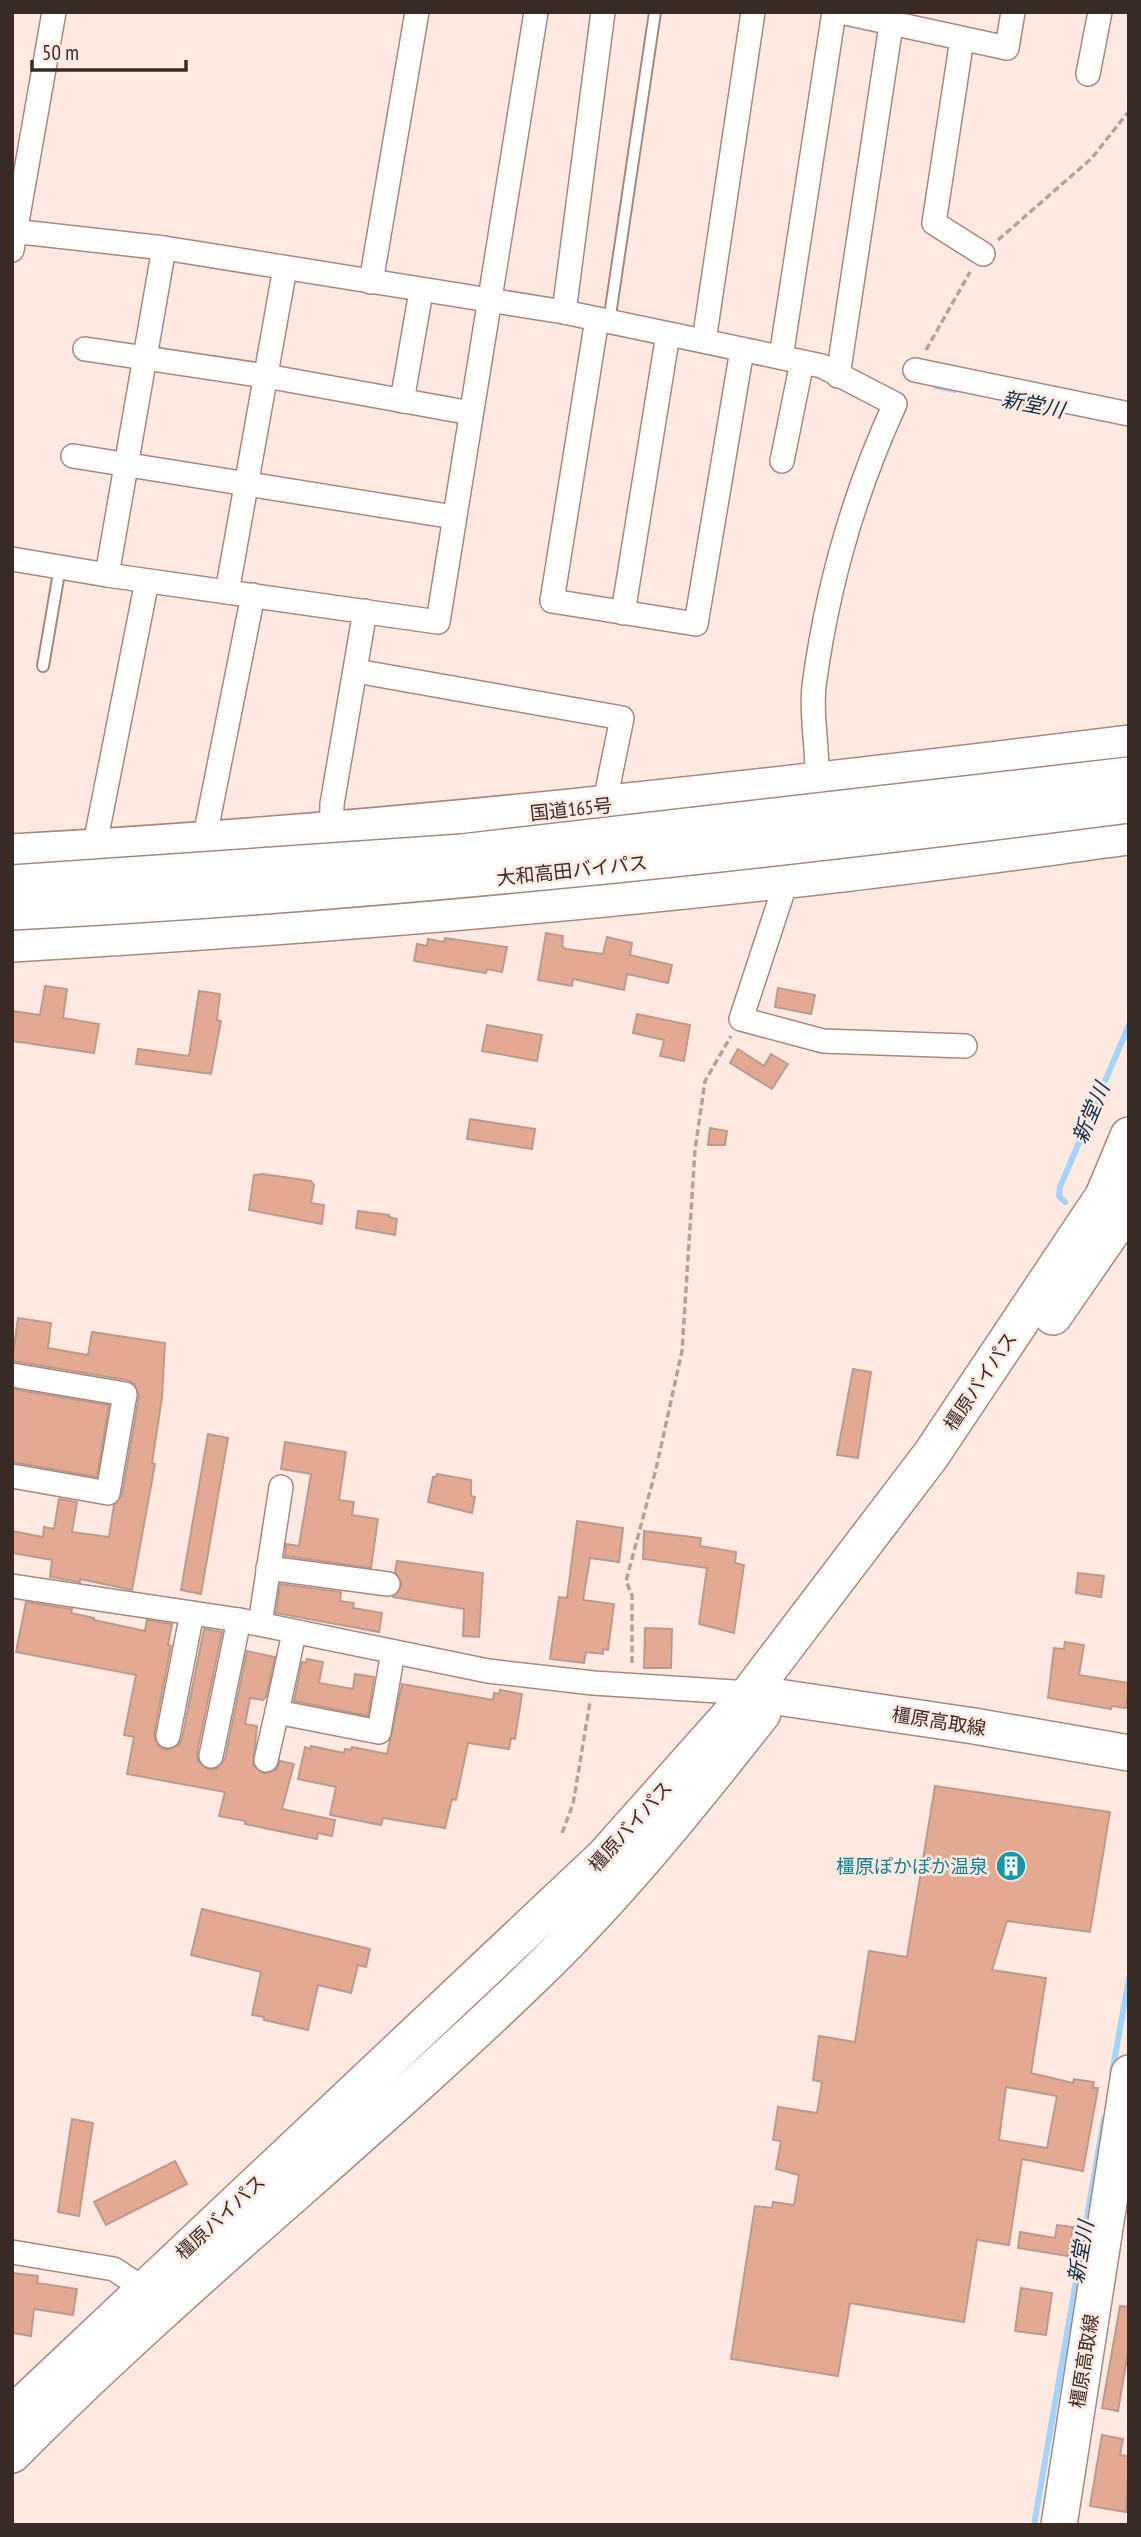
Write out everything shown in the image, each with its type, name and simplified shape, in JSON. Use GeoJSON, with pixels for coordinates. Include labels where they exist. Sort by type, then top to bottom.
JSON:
{"type":"FeatureCollection","features":[{"type":"Feature","properties":{"kind":"highway","name":"国道165号"},"geometry":{"type":"LineString","coordinates":[[12,853],[331,833],[817,783],[1129,744]]}},
{"type":"Feature","properties":{"kind":"highway","name":"大和高田バイパス"},"geometry":{"type":"LineString","coordinates":[[12,884],[475,852],[1129,776]]}},
{"type":"Feature","properties":{"kind":"highway","name":"大和高田バイパス"},"geometry":{"type":"LineString","coordinates":[[12,911],[480,880],[918,831],[1129,804]]}},
{"type":"Feature","properties":{"kind":"highway"},"geometry":{"type":"LineString","coordinates":[[12,943],[333,923],[577,901],[794,879],[1121,840]]}},
{"type":"Feature","properties":{"kind":"highway","name":"橿原バイパス"},"geometry":{"type":"LineString","coordinates":[[12,2454],[126,2347],[413,2090],[531,1978],[615,1890],[691,1802],[763,1694],[931,1455],[1104,1196],[1129,1136]]}},
{"type":"Feature","properties":{"kind":"highway","name":"橿原バイパス"},"geometry":{"type":"LineString","coordinates":[[12,2416],[605,1856],[763,1694],[928,1493],[1129,1206]]}},
{"type":"Feature","properties":{"kind":"main road","name":"橿原高取線"},"geometry":{"type":"LineString","coordinates":[[763,1694],[1129,1753]]}},
{"type":"Feature","properties":{"kind":"main road","name":"橿原高取線"},"geometry":{"type":"LineString","coordinates":[[1059,2525],[1128,2087]]}},
{"type":"Feature","properties":{"kind":"street"},"geometry":{"type":"LineString","coordinates":[[54,12],[14,238],[164,248],[564,312],[822,366],[895,404],[869,462],[840,553],[814,688],[817,783],[794,879],[741,1019],[823,1041],[965,1046]]}},
{"type":"Feature","properties":{"kind":"street"},"geometry":{"type":"LineString","coordinates":[[370,282],[417,12]]}},
{"type":"Feature","properties":{"kind":"street"},"geometry":{"type":"LineString","coordinates":[[12,559],[107,576],[438,622],[492,300],[536,12]]}},
{"type":"Feature","properties":{"kind":"street"},"geometry":{"type":"LineString","coordinates":[[564,312],[603,12]]}},
{"type":"Feature","properties":{"kind":"street"},"geometry":{"type":"LineString","coordinates":[[704,341],[753,12]]}},
{"type":"Feature","properties":{"kind":"street"},"geometry":{"type":"LineString","coordinates":[[782,461],[791,360],[834,12]]}},
{"type":"Feature","properties":{"kind":"street"},"geometry":{"type":"LineString","coordinates":[[841,12],[1007,48],[1013,12]]}},
{"type":"Feature","properties":{"kind":"street"},"geometry":{"type":"LineString","coordinates":[[1088,74],[1100,12]]}},
{"type":"Feature","properties":{"kind":"street"},"geometry":{"type":"LineString","coordinates":[[838,376],[891,24]]}},
{"type":"Feature","properties":{"kind":"street"},"geometry":{"type":"LineString","coordinates":[[962,39],[934,223],[983,254]]}},
{"type":"Feature","properties":{"kind":"street"},"geometry":{"type":"LineString","coordinates":[[107,576],[164,248]]}},
{"type":"Feature","properties":{"kind":"street"},"geometry":{"type":"LineString","coordinates":[[227,592],[285,268]]}},
{"type":"Feature","properties":{"kind":"street"},"geometry":{"type":"LineString","coordinates":[[402,401],[419,303]]}},
{"type":"Feature","properties":{"kind":"street"},"geometry":{"type":"LineString","coordinates":[[603,320],[552,601],[696,624],[742,349]]}},
{"type":"Feature","properties":{"kind":"street"},"geometry":{"type":"LineString","coordinates":[[622,613],[668,334]]}},
{"type":"Feature","properties":{"kind":"street"},"geometry":{"type":"LineString","coordinates":[[85,349],[266,376],[471,413]]}},
{"type":"Feature","properties":{"kind":"street"},"geometry":{"type":"LineString","coordinates":[[915,370],[1129,414]]}},
{"type":"Feature","properties":{"kind":"street"},"geometry":{"type":"LineString","coordinates":[[73,456],[454,517]]}},
{"type":"Feature","properties":{"kind":"street"},"geometry":{"type":"LineString","coordinates":[[94,849],[146,581]]}},
{"type":"Feature","properties":{"kind":"street"},"geometry":{"type":"LineString","coordinates":[[204,841],[253,596]]}},
{"type":"Feature","properties":{"kind":"street"},"geometry":{"type":"LineString","coordinates":[[333,923],[332,804],[365,611]]}},
{"type":"Feature","properties":{"kind":"street"},"geometry":{"type":"LineString","coordinates":[[356,671],[622,718],[577,901]]}},
{"type":"Feature","properties":{"kind":"street"},"geometry":{"type":"LineString","coordinates":[[131,846],[136,936]]}},
{"type":"Feature","properties":{"kind":"street"},"geometry":{"type":"LineString","coordinates":[[12,1375],[125,1394],[108,1493],[12,1476]]}},
{"type":"Feature","properties":{"kind":"street"},"geometry":{"type":"LineString","coordinates":[[211,1756],[249,1622],[268,1568],[281,1487]]}},
{"type":"Feature","properties":{"kind":"street"},"geometry":{"type":"LineString","coordinates":[[268,1568],[388,1584]]}},
{"type":"Feature","properties":{"kind":"street"},"geometry":{"type":"LineString","coordinates":[[12,1586],[249,1622],[488,1671],[593,1683],[763,1694]]}},
{"type":"Feature","properties":{"kind":"street"},"geometry":{"type":"LineString","coordinates":[[168,1736],[192,1613]]}},
{"type":"Feature","properties":{"kind":"street"},"geometry":{"type":"LineString","coordinates":[[266,1760],[294,1633]]}},
{"type":"Feature","properties":{"kind":"street"},"geometry":{"type":"LineString","coordinates":[[277,1712],[379,1732],[393,1652]]}},
{"type":"Feature","properties":{"kind":"street"},"geometry":{"type":"LineString","coordinates":[[12,2252],[114,2269],[144,2289]]}},
{"type":"Feature","properties":{"kind":"lane"},"geometry":{"type":"LineString","coordinates":[[603,320],[655,12]]}},
{"type":"Feature","properties":{"kind":"lane"},"geometry":{"type":"LineString","coordinates":[[44,666],[60,567]]}},
{"type":"Feature","properties":{"kind":"path"},"geometry":{"type":"LineString","coordinates":[[915,370],[959,288],[983,254],[1092,158],[1129,111]]}},
{"type":"Feature","properties":{"kind":"path"},"geometry":{"type":"LineString","coordinates":[[632,1686],[632,1595],[626,1581],[656,1469],[682,1351],[695,1150],[705,1081],[741,1019]]}},
{"type":"Feature","properties":{"kind":"path"},"geometry":{"type":"LineString","coordinates":[[562,1833],[573,1804],[593,1683]]}},
{"type":"Feature","properties":{"kind":"building"},"geometry":{"type":"Polygon","coordinates":[[[546,933],[563,936],[562,946],[566,949],[603,954],[607,937],[632,943],[630,955],[672,965],[668,983],[627,974],[624,990],[573,979],[572,986],[538,980],[546,933]]]}},
{"type":"Feature","properties":{"kind":"building"},"geometry":{"type":"Polygon","coordinates":[[[445,938],[507,947],[502,972],[487,969],[486,973],[414,961],[417,944],[427,946],[428,939],[444,942],[445,938]]]}},
{"type":"Feature","properties":{"kind":"building"},"geometry":{"type":"Polygon","coordinates":[[[45,986],[67,989],[63,1018],[99,1024],[94,1053],[12,1041],[12,1011],[40,1015],[45,986]]]}},
{"type":"Feature","properties":{"kind":"building"},"geometry":{"type":"Polygon","coordinates":[[[778,988],[815,995],[811,1014],[775,1007],[778,988]]]}},
{"type":"Feature","properties":{"kind":"building"},"geometry":{"type":"Polygon","coordinates":[[[199,991],[220,994],[217,1020],[221,1021],[211,1074],[136,1064],[138,1049],[189,1056],[199,991]]]}},
{"type":"Feature","properties":{"kind":"building"},"geometry":{"type":"Polygon","coordinates":[[[637,1014],[690,1025],[684,1061],[660,1056],[664,1040],[633,1033],[637,1014]]]}},
{"type":"Feature","properties":{"kind":"building"},"geometry":{"type":"Polygon","coordinates":[[[487,1025],[542,1035],[537,1061],[482,1051],[487,1025]]]}},
{"type":"Feature","properties":{"kind":"building"},"geometry":{"type":"Polygon","coordinates":[[[738,1049],[764,1066],[771,1054],[788,1064],[772,1089],[730,1063],[738,1049]]]}},
{"type":"Feature","properties":{"kind":"building"},"geometry":{"type":"Polygon","coordinates":[[[470,1119],[535,1129],[532,1149],[467,1139],[470,1119]]]}},
{"type":"Feature","properties":{"kind":"building"},"geometry":{"type":"Polygon","coordinates":[[[710,1128],[727,1131],[725,1145],[708,1145],[710,1128]]]}},
{"type":"Feature","properties":{"kind":"building"},"geometry":{"type":"Polygon","coordinates":[[[254,1175],[311,1181],[314,1185],[311,1203],[324,1205],[322,1224],[249,1210],[254,1175]]]}},
{"type":"Feature","properties":{"kind":"building"},"geometry":{"type":"Polygon","coordinates":[[[358,1211],[389,1215],[397,1219],[395,1235],[356,1228],[358,1211]]]}},
{"type":"Feature","properties":{"kind":"building"},"geometry":{"type":"Polygon","coordinates":[[[18,1318],[51,1323],[48,1348],[88,1355],[92,1332],[165,1343],[162,1397],[152,1463],[155,1464],[132,1590],[80,1579],[80,1582],[50,1577],[52,1560],[12,1553],[12,1531],[43,1537],[44,1527],[54,1529],[59,1499],[77,1502],[72,1532],[109,1537],[114,1505],[122,1495],[139,1396],[134,1384],[127,1380],[12,1361],[18,1318]]]}},
{"type":"Feature","properties":{"kind":"building"},"geometry":{"type":"Polygon","coordinates":[[[853,1369],[871,1372],[858,1458],[837,1455],[853,1369]]]}},
{"type":"Feature","properties":{"kind":"building"},"geometry":{"type":"Polygon","coordinates":[[[12,1389],[109,1405],[97,1477],[12,1462],[12,1389]]]}},
{"type":"Feature","properties":{"kind":"building"},"geometry":{"type":"Polygon","coordinates":[[[208,1434],[228,1438],[201,1594],[181,1590],[208,1434]]]}},
{"type":"Feature","properties":{"kind":"building"},"geometry":{"type":"Polygon","coordinates":[[[285,1442],[346,1452],[339,1500],[354,1502],[352,1515],[378,1519],[371,1568],[285,1556],[286,1544],[299,1546],[311,1474],[281,1469],[285,1442]]]}},
{"type":"Feature","properties":{"kind":"building"},"geometry":{"type":"Polygon","coordinates":[[[437,1474],[471,1480],[471,1496],[475,1497],[472,1513],[428,1502],[433,1477],[437,1474]]]}},
{"type":"Feature","properties":{"kind":"building"},"geometry":{"type":"Polygon","coordinates":[[[577,1521],[623,1528],[619,1562],[590,1558],[583,1600],[614,1604],[608,1650],[603,1649],[603,1654],[586,1652],[584,1663],[550,1659],[559,1597],[567,1598],[577,1521]]]}},
{"type":"Feature","properties":{"kind":"building"},"geometry":{"type":"Polygon","coordinates":[[[644,1531],[701,1538],[700,1546],[736,1552],[735,1563],[744,1565],[734,1633],[699,1624],[707,1568],[643,1559],[644,1531]]]}},
{"type":"Feature","properties":{"kind":"building"},"geometry":{"type":"Polygon","coordinates":[[[397,1561],[483,1573],[479,1637],[463,1636],[464,1609],[393,1597],[402,1585],[395,1572],[397,1561]]]}},
{"type":"Feature","properties":{"kind":"building"},"geometry":{"type":"Polygon","coordinates":[[[1078,1573],[1104,1576],[1101,1597],[1076,1593],[1078,1573]]]}},
{"type":"Feature","properties":{"kind":"building"},"geometry":{"type":"Polygon","coordinates":[[[280,1584],[341,1592],[340,1601],[354,1603],[353,1608],[382,1613],[379,1632],[276,1613],[280,1584]]]}},
{"type":"Feature","properties":{"kind":"building"},"geometry":{"type":"Polygon","coordinates":[[[26,1602],[72,1609],[71,1613],[94,1620],[145,1631],[147,1620],[172,1624],[168,1645],[171,1646],[154,1734],[158,1746],[166,1750],[178,1746],[182,1739],[204,1629],[222,1632],[197,1753],[198,1761],[208,1769],[216,1769],[225,1759],[247,1651],[275,1657],[266,1697],[263,1700],[250,1698],[245,1724],[257,1726],[253,1765],[264,1774],[276,1770],[280,1761],[294,1764],[282,1809],[335,1820],[332,1836],[318,1833],[317,1839],[245,1824],[245,1821],[219,1816],[225,1792],[127,1774],[134,1737],[124,1735],[136,1675],[16,1652],[26,1602]]]}},
{"type":"Feature","properties":{"kind":"building"},"geometry":{"type":"Polygon","coordinates":[[[645,1628],[672,1629],[671,1668],[644,1668],[645,1628]]]}},
{"type":"Feature","properties":{"kind":"building"},"geometry":{"type":"Polygon","coordinates":[[[1065,1642],[1084,1645],[1079,1675],[1129,1683],[1126,1708],[1112,1706],[1111,1709],[1048,1698],[1054,1648],[1064,1649],[1065,1642]]]}},
{"type":"Feature","properties":{"kind":"building"},"geometry":{"type":"Polygon","coordinates":[[[307,1659],[323,1662],[319,1683],[353,1689],[355,1674],[374,1677],[368,1716],[294,1701],[302,1662],[306,1663],[307,1659]]]}},
{"type":"Feature","properties":{"kind":"building"},"geometry":{"type":"Polygon","coordinates":[[[402,1684],[493,1700],[494,1693],[499,1694],[500,1690],[522,1694],[515,1739],[511,1738],[509,1749],[468,1743],[456,1800],[452,1799],[445,1828],[383,1818],[381,1825],[330,1815],[336,1787],[298,1779],[305,1747],[344,1753],[345,1749],[351,1750],[352,1747],[387,1754],[402,1684]]]}},
{"type":"Feature","properties":{"kind":"building"},"geometry":{"type":"Polygon","coordinates":[[[935,1786],[1110,1812],[1090,1932],[1007,1921],[992,1970],[1046,1978],[1031,2073],[1073,2083],[1074,2079],[1094,2082],[1093,2088],[1098,2088],[1083,2171],[1022,2159],[1009,2245],[977,2240],[964,2322],[850,2303],[838,2376],[731,2359],[755,2206],[772,2208],[773,2202],[794,2205],[799,2175],[776,2169],[781,2141],[773,2140],[778,2107],[817,2113],[822,2082],[813,2080],[819,2036],[855,2042],[869,1951],[907,1957],[935,1786]],[[1006,2087],[999,2140],[1047,2148],[1057,2096],[1006,2087]]]}},
{"type":"Feature","properties":{"kind":"building"},"geometry":{"type":"Polygon","coordinates":[[[202,1909],[370,1949],[366,1967],[358,1965],[351,1993],[318,1985],[308,2030],[264,2020],[264,2017],[252,2015],[261,1972],[191,1955],[202,1909]]]}},
{"type":"Feature","properties":{"kind":"building"},"geometry":{"type":"Polygon","coordinates":[[[72,2119],[93,2123],[79,2216],[58,2212],[72,2119]]]}},
{"type":"Feature","properties":{"kind":"building"},"geometry":{"type":"Polygon","coordinates":[[[175,2161],[187,2184],[106,2225],[94,2202],[175,2161]]]}},
{"type":"Feature","properties":{"kind":"building"},"geometry":{"type":"Polygon","coordinates":[[[1057,2225],[1073,2227],[1068,2256],[1018,2248],[1020,2232],[1055,2238],[1057,2225]]]}},
{"type":"Feature","properties":{"kind":"building"},"geometry":{"type":"Polygon","coordinates":[[[12,2273],[38,2276],[37,2283],[77,2289],[73,2315],[34,2309],[31,2336],[12,2333],[12,2273]]]}},
{"type":"Feature","properties":{"kind":"building"},"geometry":{"type":"Polygon","coordinates":[[[1021,2288],[1052,2293],[1046,2335],[1015,2331],[1021,2288]]]}},
{"type":"Feature","properties":{"kind":"building"},"geometry":{"type":"Polygon","coordinates":[[[1120,2306],[1129,2307],[1129,2346],[1118,2411],[1102,2408],[1120,2306]]]}},
{"type":"Feature","properties":{"kind":"building"},"geometry":{"type":"Polygon","coordinates":[[[1102,2435],[1123,2439],[1120,2455],[1129,2456],[1126,2512],[1090,2506],[1102,2435]]]}},
{"type":"Feature","properties":{"kind":"waterway","name":"新堂川"},"geometry":{"type":"LineString","coordinates":[[936,386],[955,390]]}},
{"type":"Feature","properties":{"kind":"waterway","name":"新堂川"},"geometry":{"type":"LineString","coordinates":[[1065,1202],[1059,1196],[1060,1187],[1129,1025]]}},
{"type":"Feature","properties":{"kind":"waterway","name":"新堂川"},"geometry":{"type":"LineString","coordinates":[[1112,2073],[1129,1978]]}},
{"type":"Feature","properties":{"kind":"waterway","name":"新堂川"},"geometry":{"type":"LineString","coordinates":[[1034,2525],[1104,2118]]}},
{"type":"Feature","properties":{"kind":"place","name":"橿原ぽかぽか温泉"},"geometry":{"type":"Point","coordinates":[1011,1866]}}]}
